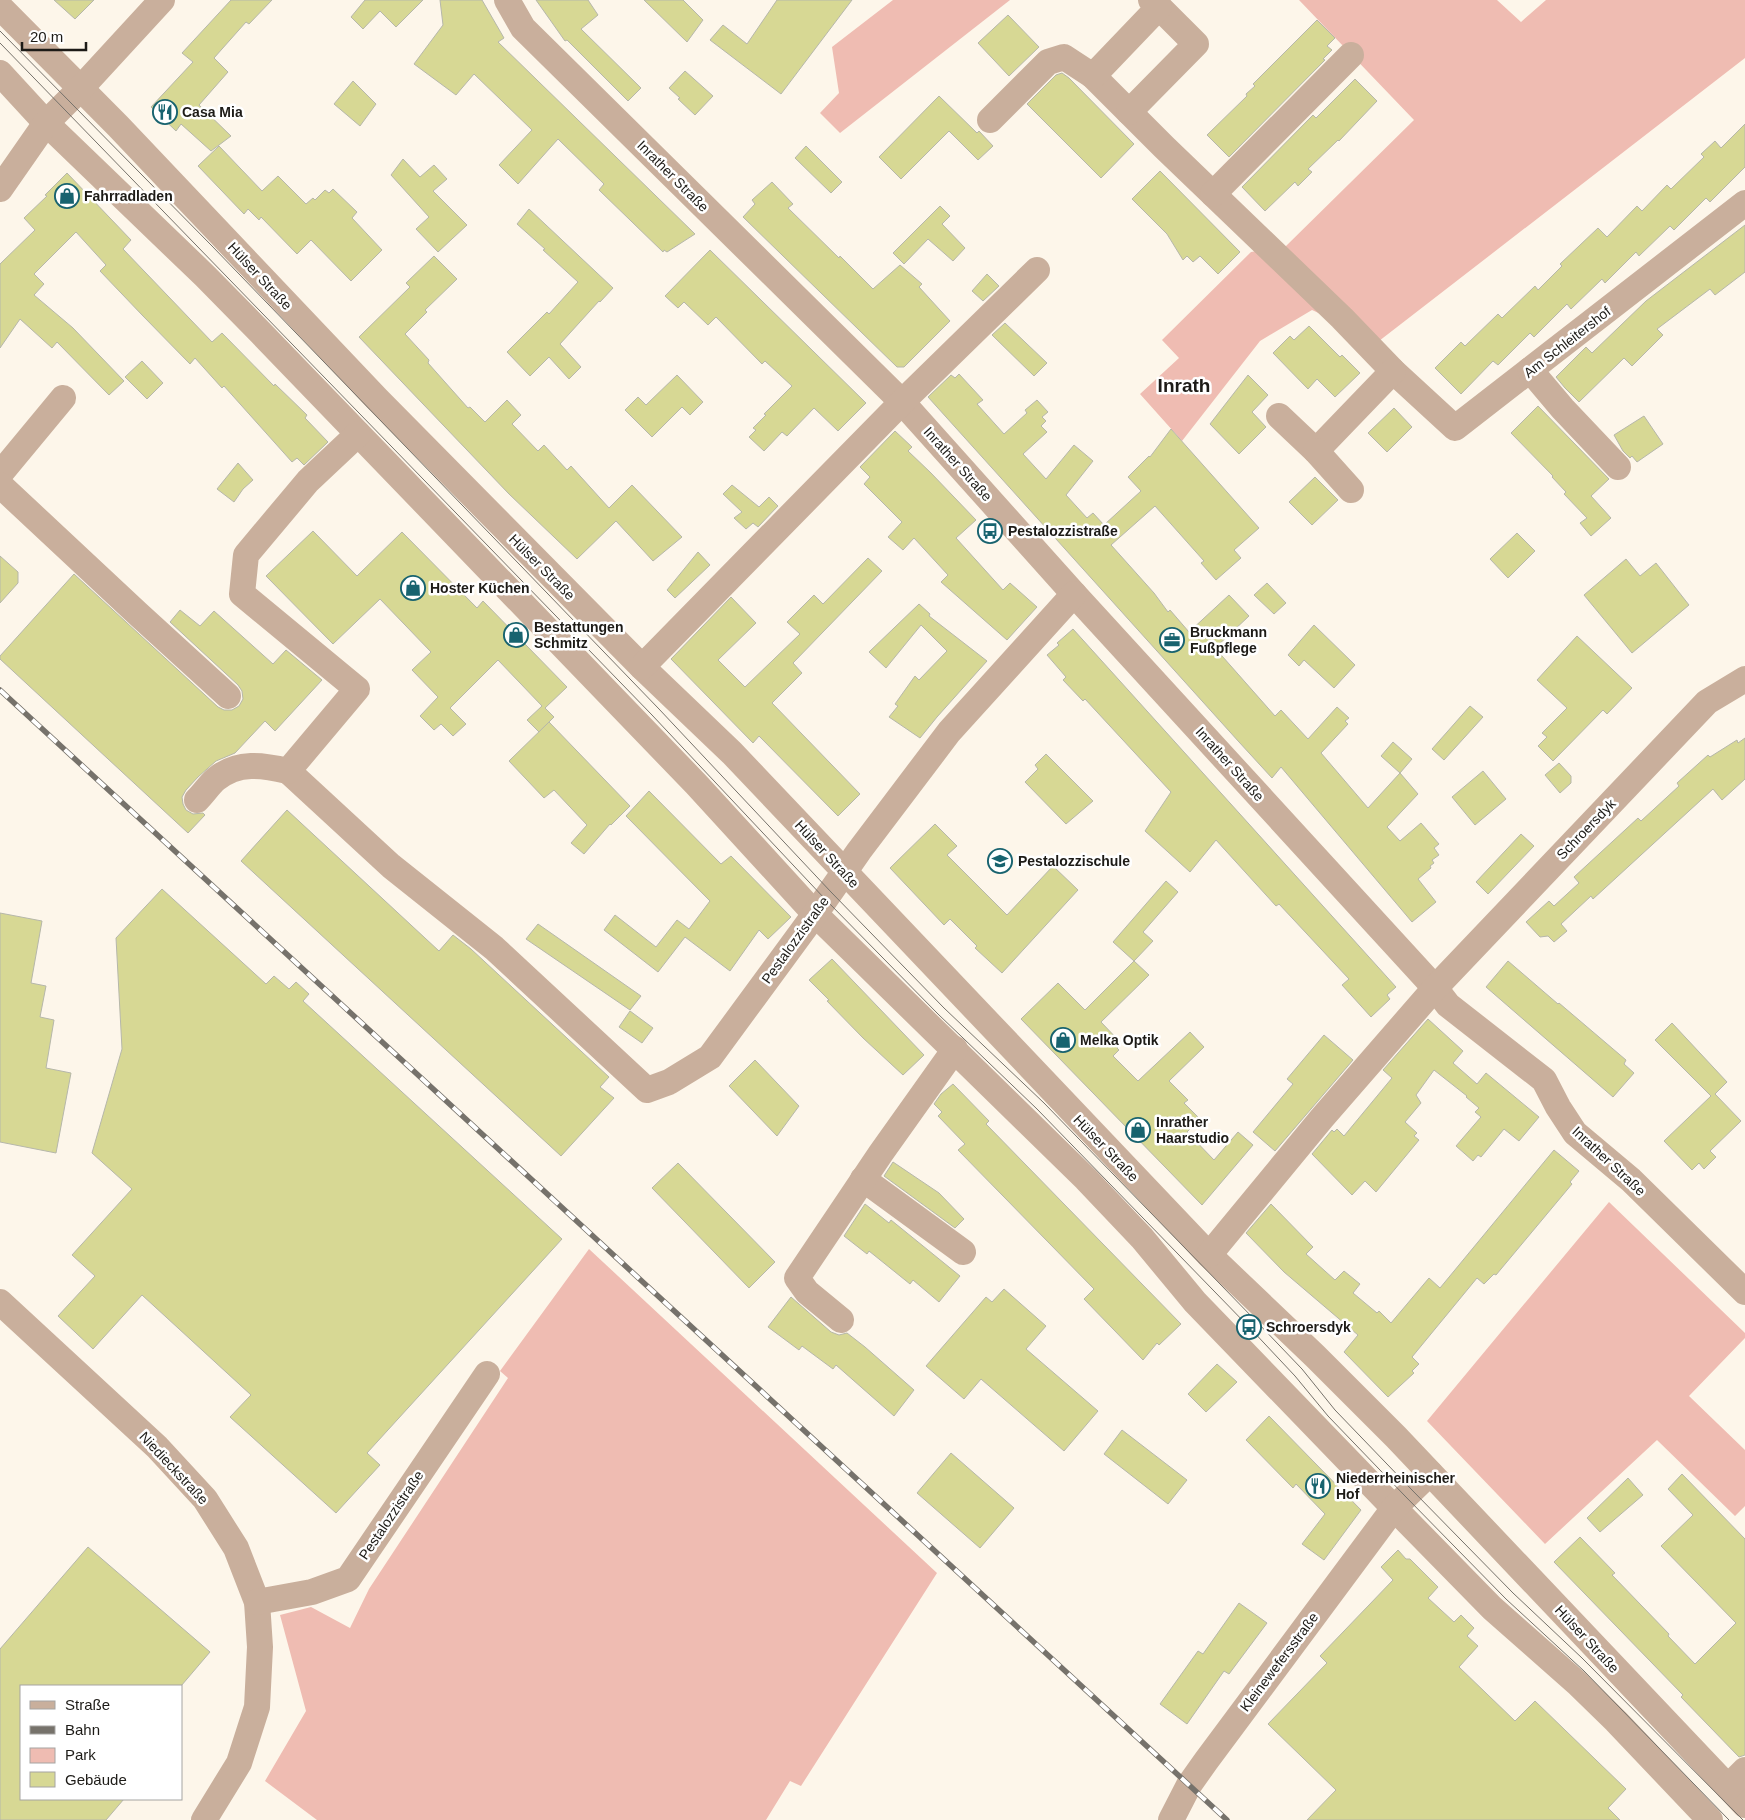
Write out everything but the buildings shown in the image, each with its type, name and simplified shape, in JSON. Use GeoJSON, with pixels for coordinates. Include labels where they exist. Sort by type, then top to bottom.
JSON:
{"type":"FeatureCollection","features":[{"type":"Feature","properties":{"kind":"street"},"geometry":{"type":"LineString","coordinates":[[0,189],[46,123],[162,0]]}},
{"type":"Feature","properties":{"kind":"street","name":"Inrather Straße"},"geometry":{"type":"LineString","coordinates":[[507,0],[523,28],[902,402],[1074,594],[1435,988],[1448,1005],[1544,1080],[1558,1107],[1575,1133],[1631,1180],[1745,1292]]}},
{"type":"Feature","properties":{"kind":"street"},"geometry":{"type":"LineString","coordinates":[[1093,76],[1155,4],[1196,44],[1129,112]]}},
{"type":"Feature","properties":{"kind":"street","name":"Hülser Straße"},"geometry":{"type":"LineString","coordinates":[[0,7],[81,88],[377,400],[642,667],[732,753],[1209,1255],[1315,1356],[1739,1787]]}},
{"type":"Feature","properties":{"kind":"street"},"geometry":{"type":"LineString","coordinates":[[1213,194],[1351,55]]}},
{"type":"Feature","properties":{"kind":"street","name":"Am Schleitershof"},"geometry":{"type":"LineString","coordinates":[[990,120],[1048,62],[1064,58],[1093,76],[1342,318],[1393,371],[1455,428],[1745,204]]}},
{"type":"Feature","properties":{"kind":"street"},"geometry":{"type":"LineString","coordinates":[[0,73],[46,123],[205,276],[696,784],[815,914],[1086,1179],[1142,1238],[1194,1302],[1394,1508],[1492,1608],[1577,1683],[1616,1721],[1710,1820]]}},
{"type":"Feature","properties":{"kind":"street"},"geometry":{"type":"LineString","coordinates":[[642,667],[902,402],[1037,270]]}},
{"type":"Feature","properties":{"kind":"street"},"geometry":{"type":"LineString","coordinates":[[1530,370],[1563,409],[1618,467]]}},
{"type":"Feature","properties":{"kind":"street"},"geometry":{"type":"LineString","coordinates":[[1316,451],[1393,371]]}},
{"type":"Feature","properties":{"kind":"street"},"geometry":{"type":"LineString","coordinates":[[0,474],[63,398]]}},
{"type":"Feature","properties":{"kind":"street"},"geometry":{"type":"LineString","coordinates":[[1279,416],[1316,451],[1350,490]]}},
{"type":"Feature","properties":{"kind":"street"},"geometry":{"type":"LineString","coordinates":[[198,800],[217,778],[241,767],[262,765],[288,771],[357,689],[242,594],[246,555],[308,481],[358,434]]}},
{"type":"Feature","properties":{"kind":"street"},"geometry":{"type":"LineString","coordinates":[[0,485],[137,614],[228,696]]}},
{"type":"Feature","properties":{"kind":"street","name":"Pestalozzistraße"},"geometry":{"type":"LineString","coordinates":[[288,771],[391,866],[494,948],[647,1090],[670,1082],[710,1057],[844,872],[949,732],[1074,594]]}},
{"type":"Feature","properties":{"kind":"street","name":"Schroersdyk"},"geometry":{"type":"LineString","coordinates":[[1435,988],[1707,702],[1745,679]]}},
{"type":"Feature","properties":{"kind":"street"},"geometry":{"type":"LineString","coordinates":[[1209,1255],[1322,1118],[1435,988]]}},
{"type":"Feature","properties":{"kind":"street"},"geometry":{"type":"LineString","coordinates":[[841,1320],[807,1292],[798,1278],[863,1179],[955,1049]]}},
{"type":"Feature","properties":{"kind":"street"},"geometry":{"type":"LineString","coordinates":[[863,1179],[963,1252]]}},
{"type":"Feature","properties":{"kind":"street","name":"Niedieckstraße"},"geometry":{"type":"LineString","coordinates":[[0,1302],[157,1447],[205,1499],[236,1548],[257,1602],[260,1647],[257,1707],[239,1763],[204,1820]]}},
{"type":"Feature","properties":{"kind":"street","name":"Pestalozzistraße"},"geometry":{"type":"LineString","coordinates":[[257,1602],[312,1592],[348,1579],[487,1374]]}},
{"type":"Feature","properties":{"kind":"street"},"geometry":{"type":"LineString","coordinates":[[1394,1508],[1430,1473]]}},
{"type":"Feature","properties":{"kind":"street","name":"Kleinewefersstraße"},"geometry":{"type":"LineString","coordinates":[[1171,1820],[1189,1785],[1201,1767],[1394,1508]]}},
{"type":"Feature","properties":{"kind":"green space"},"geometry":{"type":"Polygon","coordinates":[[[893,0],[1010,0],[840,133],[820,113],[839,93],[832,47],[893,0]]]}},
{"type":"Feature","properties":{"kind":"green space"},"geometry":{"type":"Polygon","coordinates":[[[1299,0],[1497,0],[1521,22],[1546,0],[1745,0],[1745,58],[1379,341],[1312,310],[1260,341],[1182,441],[1140,394],[1179,358],[1162,340],[1251,252],[1286,246],[1414,120],[1299,0]]]}},
{"type":"Feature","properties":{"kind":"green space"},"geometry":{"type":"Polygon","coordinates":[[[1609,1202],[1745,1333],[1745,1338],[1689,1396],[1745,1450],[1745,1506],[1735,1516],[1657,1440],[1545,1544],[1427,1421],[1609,1202]]]}},
{"type":"Feature","properties":{"kind":"green space"},"geometry":{"type":"Polygon","coordinates":[[[589,1249],[937,1573],[801,1786],[790,1781],[766,1820],[317,1820],[265,1781],[306,1711],[280,1615],[311,1607],[350,1628],[369,1589],[508,1378],[500,1371],[589,1249]]]}},
{"type":"Feature","properties":{"kind":"tram line"},"geometry":{"type":"LineString","coordinates":[[0,31],[212,246],[659,709],[831,892],[944,1008],[1044,1103],[1256,1321],[1302,1369],[1335,1410],[1412,1490],[1513,1593],[1582,1658],[1743,1820]]}},
{"type":"Feature","properties":{"kind":"tram line"},"geometry":{"type":"LineString","coordinates":[[0,43],[652,715],[825,899],[938,1014],[1037,1109],[1249,1327],[1295,1376],[1328,1416],[1405,1496],[1506,1599],[1584,1671],[1729,1820]]}},
{"type":"Feature","properties":{"kind":"railway"},"geometry":{"type":"LineString","coordinates":[[0,690],[1227,1820]]}},
{"type":"Feature","properties":{"kind":"place","name":"Casa Mia"},"geometry":{"type":"Point","coordinates":[165,112]}},
{"type":"Feature","properties":{"kind":"place","name":"Fahrradladen"},"geometry":{"type":"Point","coordinates":[67,196]}},
{"type":"Feature","properties":{"kind":"place","name":"Pestalozzistraße"},"geometry":{"type":"Point","coordinates":[990,531]}},
{"type":"Feature","properties":{"kind":"place","name":"Hoster Küchen"},"geometry":{"type":"Point","coordinates":[413,588]}},
{"type":"Feature","properties":{"kind":"place","name":"Bestattungen Schmitz"},"geometry":{"type":"Point","coordinates":[516,635]}},
{"type":"Feature","properties":{"kind":"place","name":"Bruckmann Fußpflege"},"geometry":{"type":"Point","coordinates":[1172,640]}},
{"type":"Feature","properties":{"kind":"place","name":"Pestalozzischule"},"geometry":{"type":"Point","coordinates":[1000,861]}},
{"type":"Feature","properties":{"kind":"place","name":"Melka Optik"},"geometry":{"type":"Point","coordinates":[1063,1040]}},
{"type":"Feature","properties":{"kind":"place","name":"Inrather Haarstudio"},"geometry":{"type":"Point","coordinates":[1138,1130]}},
{"type":"Feature","properties":{"kind":"place","name":"Schroersdyk"},"geometry":{"type":"Point","coordinates":[1249,1327]}},
{"type":"Feature","properties":{"kind":"place","name":"Niederrheinischer Hof"},"geometry":{"type":"Point","coordinates":[1318,1486]}},
{"type":"Feature","properties":{"kind":"district","name":"Inrath"},"geometry":{"type":"Point","coordinates":[1184,385]}}]}
